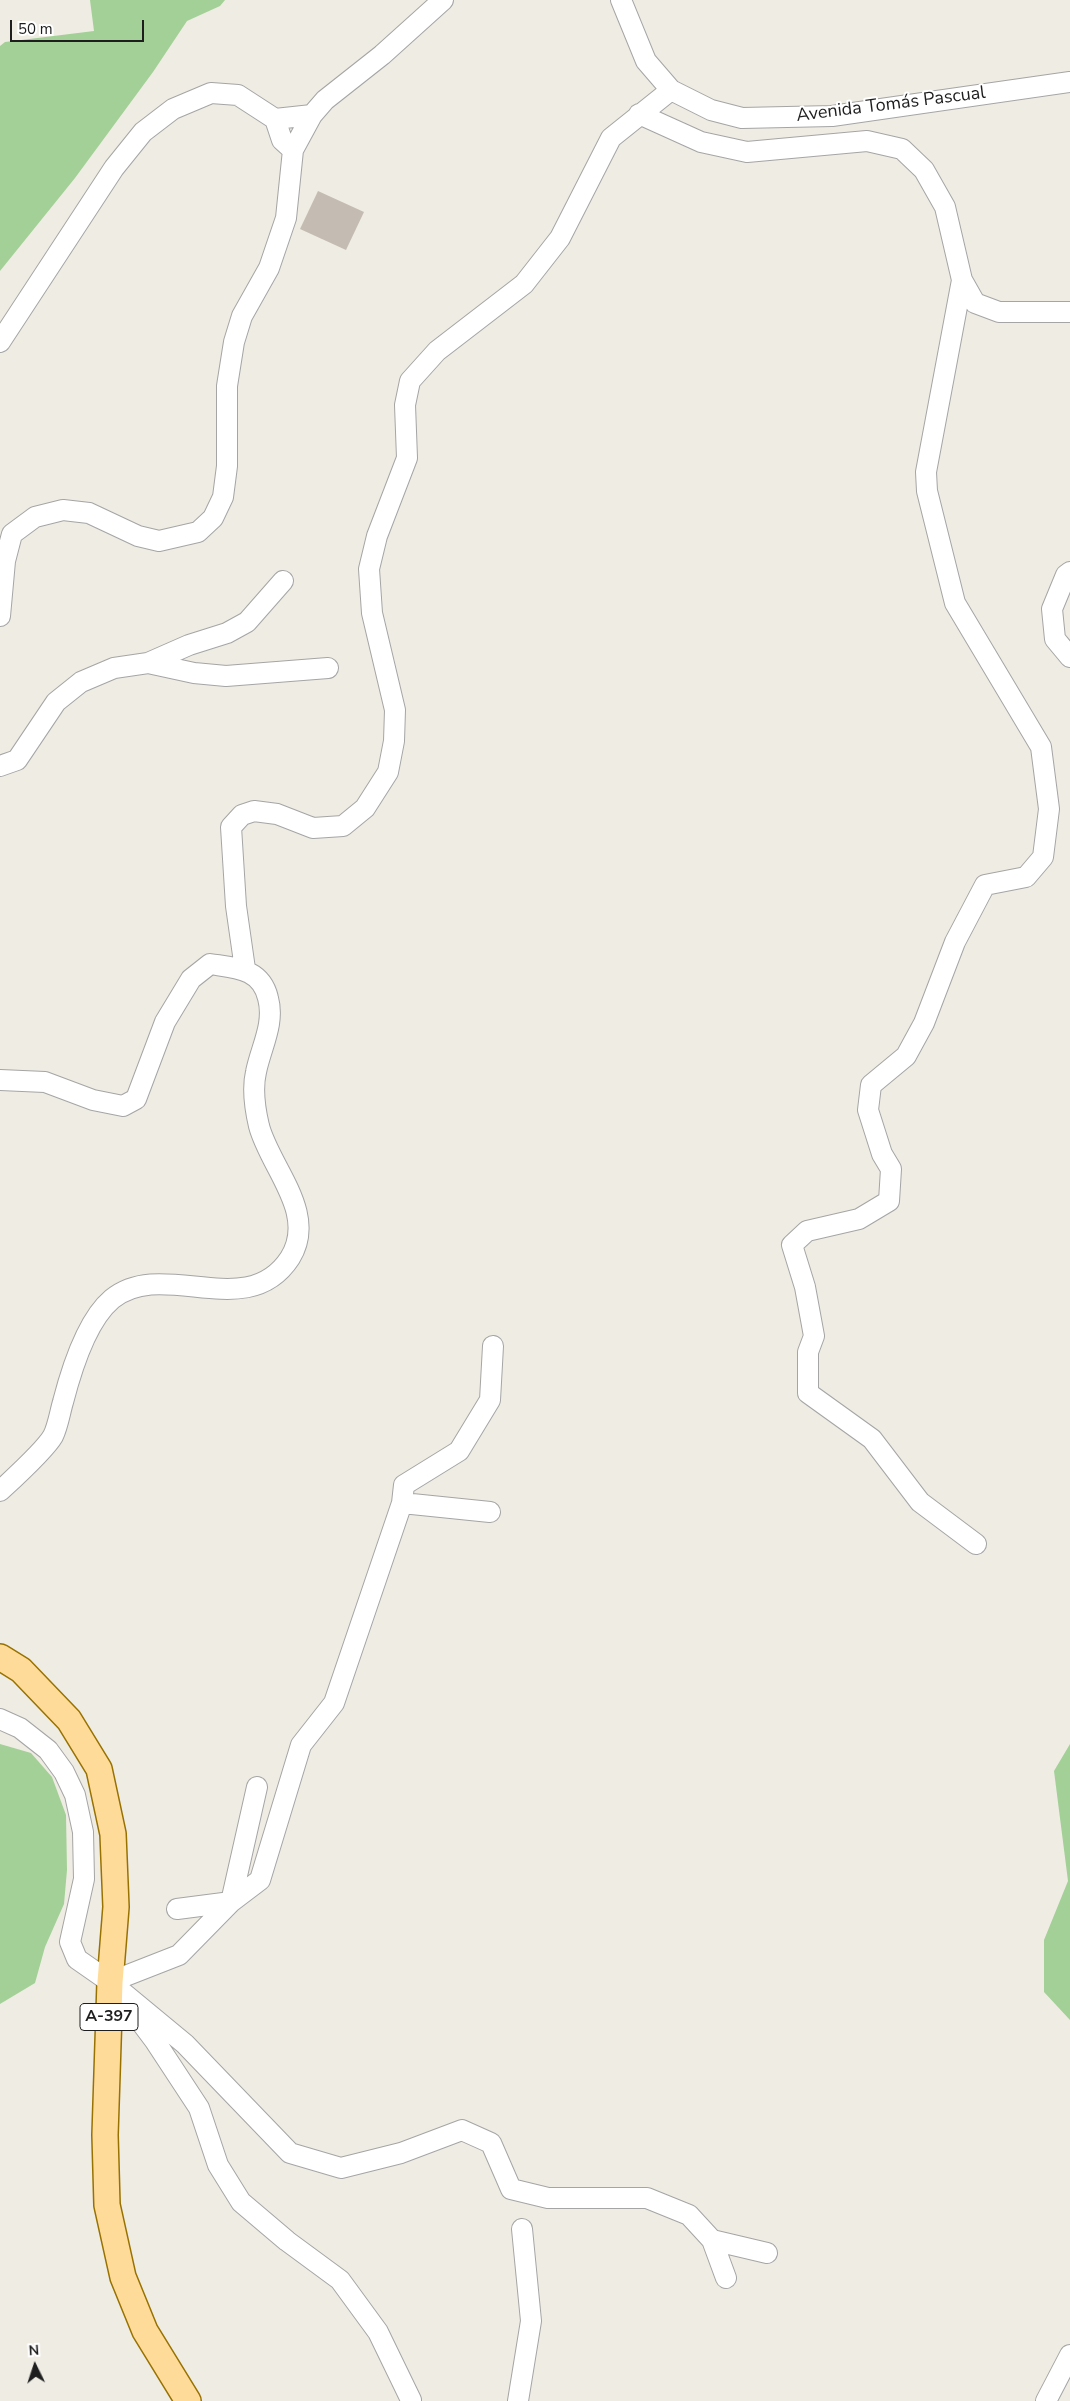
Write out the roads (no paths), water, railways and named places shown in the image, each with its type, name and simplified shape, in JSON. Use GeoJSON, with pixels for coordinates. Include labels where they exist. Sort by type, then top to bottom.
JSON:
{"type":"FeatureCollection","features":[{"type":"Feature","properties":{"kind":"main road","name":"A-397"},"geometry":{"type":"LineString","coordinates":[[0,1657],[21,1670],[69,1720],[99,1768],[113,1843],[116,1907],[110,1982],[106,2135],[107,2204],[123,2276],[145,2331],[188,2401]]}},
{"type":"Feature","properties":{"kind":"street"},"geometry":{"type":"LineString","coordinates":[[0,616],[5,561],[12,534],[35,517],[63,510],[89,513],[138,536],[160,541],[198,532],[214,518],[223,497],[227,466],[227,386],[234,342],[242,316],[268,268],[286,218],[293,150],[312,115],[325,100],[382,55],[443,0]]}},
{"type":"Feature","properties":{"kind":"street","name":"Avenida Tomás Pascual"},"geometry":{"type":"LineString","coordinates":[[620,0],[646,61],[671,90],[711,110],[742,118],[832,116],[1070,82]]}},
{"type":"Feature","properties":{"kind":"street"},"geometry":{"type":"LineString","coordinates":[[245,970],[236,906],[232,827],[242,815],[254,811],[277,814],[313,828],[343,826],[365,808],[388,772],[394,741],[395,710],[372,613],[369,569],[377,536],[407,458],[405,405],[410,380],[437,351],[524,284],[560,238],[611,138],[671,90]]}},
{"type":"Feature","properties":{"kind":"street"},"geometry":{"type":"LineString","coordinates":[[0,342],[114,168],[143,132],[173,110],[211,93],[238,95],[275,119],[282,140],[293,150]]}},
{"type":"Feature","properties":{"kind":"street"},"geometry":{"type":"LineString","coordinates":[[639,114],[701,142],[747,152],[867,141],[902,149],[924,170],[945,206],[962,280],[975,303],[999,312],[1070,312]]}},
{"type":"Feature","properties":{"kind":"street"},"geometry":{"type":"LineString","coordinates":[[275,119],[312,115]]}},
{"type":"Feature","properties":{"kind":"street"},"geometry":{"type":"LineString","coordinates":[[962,280],[926,472],[927,491],[955,603],[1041,747],[1049,808],[1043,857],[1026,877],[985,885],[955,942],[924,1023],[906,1056],[871,1085],[868,1110],[882,1154],[891,1169],[889,1201],[859,1219],[807,1231],[792,1244],[805,1287],[814,1336],[808,1352],[808,1394],[872,1439],[920,1502],[976,1544]]}},
{"type":"Feature","properties":{"kind":"street"},"geometry":{"type":"LineString","coordinates":[[1070,572],[1066,575],[1052,609],[1055,639],[1070,657]]}},
{"type":"Feature","properties":{"kind":"street"},"geometry":{"type":"LineString","coordinates":[[0,766],[17,760],[56,702],[81,682],[114,668],[148,663],[189,645],[227,633],[248,622],[283,581]]}},
{"type":"Feature","properties":{"kind":"street"},"geometry":{"type":"LineString","coordinates":[[148,663],[194,674],[226,676],[328,668]]}},
{"type":"Feature","properties":{"kind":"street"},"geometry":{"type":"LineString","coordinates":[[0,1080],[45,1082],[93,1100],[123,1106],[136,1099],[165,1022],[191,979],[210,964],[245,970],[258,979],[268,997],[270,1024],[255,1074],[254,1104],[260,1128],[296,1208],[300,1229],[290,1258],[268,1280],[248,1289],[171,1285],[134,1286],[112,1299],[93,1321],[68,1384],[53,1436],[16,1477],[0,1491]]}},
{"type":"Feature","properties":{"kind":"street"},"geometry":{"type":"LineString","coordinates":[[110,1982],[179,1956],[230,1902],[260,1880],[301,1745],[334,1703],[402,1503],[404,1485],[459,1451],[490,1400],[493,1346]]}},
{"type":"Feature","properties":{"kind":"street"},"geometry":{"type":"LineString","coordinates":[[402,1503],[490,1512]]}},
{"type":"Feature","properties":{"kind":"street"},"geometry":{"type":"LineString","coordinates":[[0,1719],[20,1728],[48,1750],[64,1772],[75,1795],[83,1832],[84,1878],[70,1942],[77,1959],[110,1982],[185,2044],[290,2153],[341,2168],[401,2153],[462,2130],[491,2143],[511,2188],[548,2198],[647,2198],[689,2215],[712,2240],[726,2278]]}},
{"type":"Feature","properties":{"kind":"street"},"geometry":{"type":"LineString","coordinates":[[230,1902],[257,1787]]}},
{"type":"Feature","properties":{"kind":"street"},"geometry":{"type":"LineString","coordinates":[[177,1909],[230,1902]]}},
{"type":"Feature","properties":{"kind":"street"},"geometry":{"type":"LineString","coordinates":[[110,1982],[155,2041],[199,2108],[218,2165],[241,2202],[287,2241],[340,2280],[378,2332],[411,2400]]}},
{"type":"Feature","properties":{"kind":"street"},"geometry":{"type":"LineString","coordinates":[[518,2401],[531,2321],[522,2229]]}},
{"type":"Feature","properties":{"kind":"street"},"geometry":{"type":"LineString","coordinates":[[712,2240],[767,2253]]}},
{"type":"Feature","properties":{"kind":"street"},"geometry":{"type":"LineString","coordinates":[[1046,2401],[1070,2355]]}}]}
